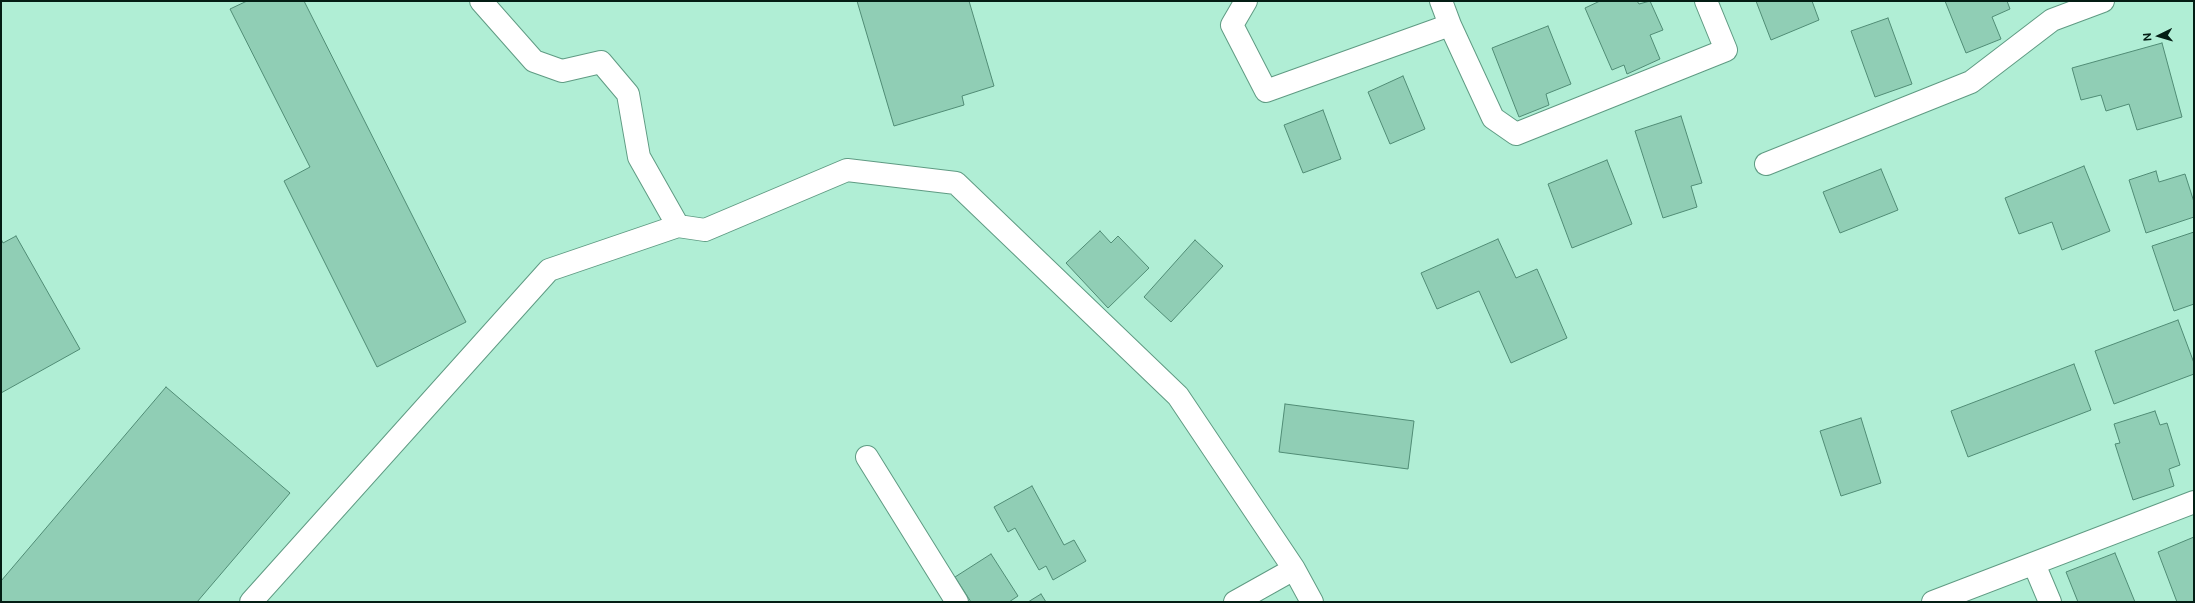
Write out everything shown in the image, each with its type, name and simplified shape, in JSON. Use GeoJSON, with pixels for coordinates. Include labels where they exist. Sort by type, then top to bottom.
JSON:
{"type":"FeatureCollection","features":[{"type":"Feature","properties":{"kind":"street"},"geometry":{"type":"LineString","coordinates":[[481,1],[534,61],[562,71],[601,62],[628,94],[639,157],[678,226]]}},
{"type":"Feature","properties":{"kind":"street"},"geometry":{"type":"LineString","coordinates":[[1246,1],[1232,25],[1266,91],[1450,25]]}},
{"type":"Feature","properties":{"kind":"street"},"geometry":{"type":"LineString","coordinates":[[1441,1],[1450,25],[1493,118],[1516,134],[1726,50],[1706,1]]}},
{"type":"Feature","properties":{"kind":"street"},"geometry":{"type":"LineString","coordinates":[[1766,164],[1971,82],[2052,20],[2103,1]]}},
{"type":"Feature","properties":{"kind":"street"},"geometry":{"type":"LineString","coordinates":[[251,602],[549,270],[678,226],[705,230],[847,170],[956,183],[1178,396],[1294,569],[1312,602]]}},
{"type":"Feature","properties":{"kind":"street"},"geometry":{"type":"LineString","coordinates":[[867,457],[957,602]]}},
{"type":"Feature","properties":{"kind":"street"},"geometry":{"type":"LineString","coordinates":[[1933,602],[2194,502]]}},
{"type":"Feature","properties":{"kind":"street"},"geometry":{"type":"LineString","coordinates":[[2034,564],[2050,602]]}},
{"type":"Feature","properties":{"kind":"street"},"geometry":{"type":"LineString","coordinates":[[1235,602],[1294,569]]}},
{"type":"Feature","properties":{"kind":"building"},"geometry":{"type":"Polygon","coordinates":[[[247,1],[304,1],[466,322],[377,367],[284,181],[310,167],[230,9],[247,1]]]}},
{"type":"Feature","properties":{"kind":"building"},"geometry":{"type":"Polygon","coordinates":[[[857,1],[969,1],[994,86],[962,96],[964,105],[894,126],[857,1]]]}},
{"type":"Feature","properties":{"kind":"building"},"geometry":{"type":"Polygon","coordinates":[[[1600,1],[1637,1],[1639,4],[1650,1],[1663,30],[1650,35],[1660,59],[1627,74],[1624,65],[1612,70],[1585,8],[1600,1]]]}},
{"type":"Feature","properties":{"kind":"building"},"geometry":{"type":"Polygon","coordinates":[[[1756,1],[1812,1],[1819,20],[1771,40],[1756,1]]]}},
{"type":"Feature","properties":{"kind":"building"},"geometry":{"type":"Polygon","coordinates":[[[1945,1],[2007,1],[2010,9],[1992,17],[2001,39],[1966,53],[1945,1]]]}},
{"type":"Feature","properties":{"kind":"building"},"geometry":{"type":"Polygon","coordinates":[[[1888,18],[1912,84],[1875,97],[1851,31],[1888,18]]]}},
{"type":"Feature","properties":{"kind":"building"},"geometry":{"type":"Polygon","coordinates":[[[1548,26],[1571,84],[1546,94],[1549,105],[1519,117],[1492,48],[1548,26]]]}},
{"type":"Feature","properties":{"kind":"building"},"geometry":{"type":"Polygon","coordinates":[[[2162,43],[2182,117],[2137,130],[2129,104],[2106,111],[2101,95],[2081,100],[2072,68],[2162,43]]]}},
{"type":"Feature","properties":{"kind":"building"},"geometry":{"type":"Polygon","coordinates":[[[1403,76],[1425,129],[1390,144],[1368,92],[1403,76]]]}},
{"type":"Feature","properties":{"kind":"building"},"geometry":{"type":"Polygon","coordinates":[[[1323,110],[1341,159],[1303,173],[1284,125],[1323,110]]]}},
{"type":"Feature","properties":{"kind":"building"},"geometry":{"type":"Polygon","coordinates":[[[1681,116],[1702,183],[1691,186],[1697,207],[1663,218],[1635,131],[1681,116]]]}},
{"type":"Feature","properties":{"kind":"building"},"geometry":{"type":"Polygon","coordinates":[[[1607,160],[1632,224],[1572,248],[1548,184],[1607,160]]]}},
{"type":"Feature","properties":{"kind":"building"},"geometry":{"type":"Polygon","coordinates":[[[2084,166],[2110,231],[2062,250],[2052,222],[2019,234],[2005,198],[2084,166]]]}},
{"type":"Feature","properties":{"kind":"building"},"geometry":{"type":"Polygon","coordinates":[[[1881,169],[1898,210],[1840,233],[1823,192],[1881,169]]]}},
{"type":"Feature","properties":{"kind":"building"},"geometry":{"type":"Polygon","coordinates":[[[2156,171],[2159,182],[2185,174],[2194,202],[2194,217],[2146,233],[2129,180],[2156,171]]]}},
{"type":"Feature","properties":{"kind":"building"},"geometry":{"type":"Polygon","coordinates":[[[1100,231],[1111,243],[1118,236],[1149,268],[1108,308],[1066,263],[1100,231]]]}},
{"type":"Feature","properties":{"kind":"building"},"geometry":{"type":"Polygon","coordinates":[[[2194,232],[2194,304],[2174,311],[2152,246],[2194,232]]]}},
{"type":"Feature","properties":{"kind":"building"},"geometry":{"type":"Polygon","coordinates":[[[16,236],[80,349],[1,393],[1,239],[3,243],[16,236]]]}},
{"type":"Feature","properties":{"kind":"building"},"geometry":{"type":"Polygon","coordinates":[[[1498,239],[1516,278],[1537,269],[1567,338],[1511,363],[1479,291],[1437,309],[1421,273],[1498,239]]]}},
{"type":"Feature","properties":{"kind":"building"},"geometry":{"type":"Polygon","coordinates":[[[1195,240],[1223,266],[1171,322],[1144,297],[1195,240]]]}},
{"type":"Feature","properties":{"kind":"building"},"geometry":{"type":"Polygon","coordinates":[[[2178,320],[2194,363],[2194,374],[2114,404],[2095,351],[2178,320]]]}},
{"type":"Feature","properties":{"kind":"building"},"geometry":{"type":"Polygon","coordinates":[[[2074,364],[2091,410],[1968,457],[1951,411],[2074,364]]]}},
{"type":"Feature","properties":{"kind":"building"},"geometry":{"type":"Polygon","coordinates":[[[166,387],[290,493],[197,602],[1,602],[1,581],[166,387]]]}},
{"type":"Feature","properties":{"kind":"building"},"geometry":{"type":"Polygon","coordinates":[[[1285,404],[1414,421],[1408,469],[1279,452],[1285,404]]]}},
{"type":"Feature","properties":{"kind":"building"},"geometry":{"type":"Polygon","coordinates":[[[2155,411],[2160,425],[2167,423],[2180,465],[2169,469],[2174,486],[2133,500],[2115,444],[2120,443],[2114,424],[2155,411]]]}},
{"type":"Feature","properties":{"kind":"building"},"geometry":{"type":"Polygon","coordinates":[[[1861,418],[1881,483],[1841,496],[1820,431],[1861,418]]]}},
{"type":"Feature","properties":{"kind":"building"},"geometry":{"type":"Polygon","coordinates":[[[1032,486],[1064,545],[1074,540],[1086,561],[1053,580],[1046,566],[1039,570],[1015,528],[1008,532],[994,507],[1032,486]]]}},
{"type":"Feature","properties":{"kind":"building"},"geometry":{"type":"Polygon","coordinates":[[[2194,537],[2194,602],[2177,602],[2158,552],[2194,537]]]}},
{"type":"Feature","properties":{"kind":"building"},"geometry":{"type":"Polygon","coordinates":[[[2115,553],[2135,602],[2078,602],[2066,572],[2115,553]]]}},
{"type":"Feature","properties":{"kind":"building"},"geometry":{"type":"Polygon","coordinates":[[[991,554],[1018,596],[1009,602],[971,602],[955,577],[991,554]]]}},
{"type":"Feature","properties":{"kind":"building"},"geometry":{"type":"Polygon","coordinates":[[[1041,594],[1046,602],[1028,602],[1041,594]]]}}]}
